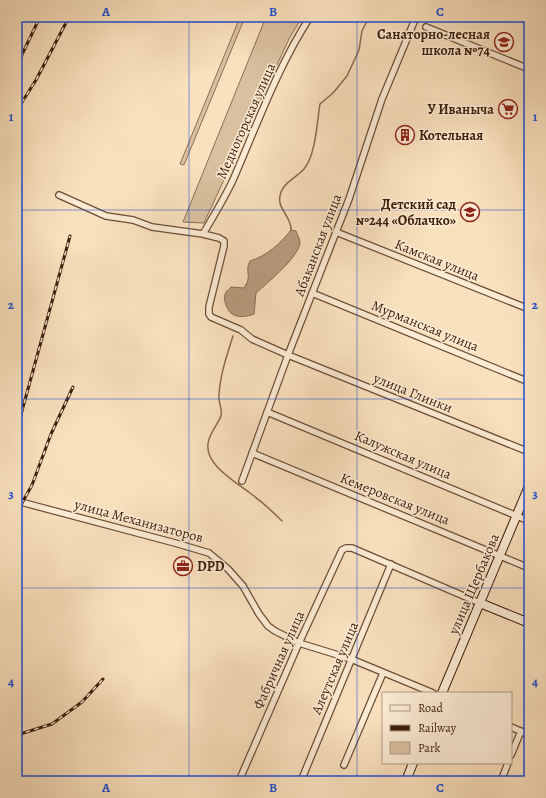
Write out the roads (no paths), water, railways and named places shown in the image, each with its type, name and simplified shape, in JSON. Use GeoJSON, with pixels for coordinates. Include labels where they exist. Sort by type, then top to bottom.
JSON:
{"type":"FeatureCollection","features":[{"type":"Feature","properties":{"kind":"street","name":"Медногорская улица"},"geometry":{"type":"LineString","coordinates":[[203,234],[232,182],[278,76],[298,36],[310,17]]}},
{"type":"Feature","properties":{"kind":"street","name":"Абаканская улица"},"geometry":{"type":"LineString","coordinates":[[242,481],[288,355],[349,199],[382,99],[416,17]]}},
{"type":"Feature","properties":{"kind":"street"},"geometry":{"type":"LineString","coordinates":[[426,27],[529,69]]}},
{"type":"Feature","properties":{"kind":"street"},"geometry":{"type":"LineString","coordinates":[[59,195],[106,216],[133,220],[152,227],[203,234]]}},
{"type":"Feature","properties":{"kind":"street","name":"Камская улица"},"geometry":{"type":"LineString","coordinates":[[336,232],[529,309]]}},
{"type":"Feature","properties":{"kind":"street","name":"улица Глинки"},"geometry":{"type":"LineString","coordinates":[[203,234],[219,238],[224,241],[209,307],[209,314],[211,317],[241,330],[252,339],[288,355],[529,452]]}},
{"type":"Feature","properties":{"kind":"street","name":"Мурманская улица"},"geometry":{"type":"LineString","coordinates":[[312,293],[529,382]]}},
{"type":"Feature","properties":{"kind":"street","name":"Калужская улица"},"geometry":{"type":"LineString","coordinates":[[267,412],[529,521]]}},
{"type":"Feature","properties":{"kind":"street","name":"Кемеровская улица"},"geometry":{"type":"LineString","coordinates":[[252,453],[529,568]]}},
{"type":"Feature","properties":{"kind":"street","name":"улица Щербакова"},"geometry":{"type":"LineString","coordinates":[[442,692],[529,486]]}},
{"type":"Feature","properties":{"kind":"street","name":"улица Механизаторов"},"geometry":{"type":"LineString","coordinates":[[17,501],[209,553],[228,568],[243,586],[254,607],[268,626],[299,643]]}},
{"type":"Feature","properties":{"kind":"street","name":"Фабричная улица"},"geometry":{"type":"LineString","coordinates":[[240,781],[299,643],[342,550],[352,548],[391,564]]}},
{"type":"Feature","properties":{"kind":"street"},"geometry":{"type":"LineString","coordinates":[[391,564],[529,623]]}},
{"type":"Feature","properties":{"kind":"street","name":"Алеутская улица"},"geometry":{"type":"LineString","coordinates":[[301,781],[391,564]]}},
{"type":"Feature","properties":{"kind":"street"},"geometry":{"type":"LineString","coordinates":[[299,643],[351,659],[430,692]]}},
{"type":"Feature","properties":{"kind":"street"},"geometry":{"type":"LineString","coordinates":[[344,765],[383,673]]}},
{"type":"Feature","properties":{"kind":"street"},"geometry":{"type":"LineString","coordinates":[[512,727],[529,735]]}},
{"type":"Feature","properties":{"kind":"street"},"geometry":{"type":"LineString","coordinates":[[512,753],[521,731]]}},
{"type":"Feature","properties":{"kind":"street"},"geometry":{"type":"LineString","coordinates":[[406,781],[413,764]]}},
{"type":"Feature","properties":{"kind":"street"},"geometry":{"type":"LineString","coordinates":[[500,781],[508,764]]}},
{"type":"Feature","properties":{"kind":"waterway"},"geometry":{"type":"LineString","coordinates":[[291,230],[291,225],[282,209],[280,201],[281,191],[286,184],[304,169],[308,163],[314,147],[320,104],[333,93],[347,76],[359,50],[362,31],[369,17]]}},
{"type":"Feature","properties":{"kind":"waterway"},"geometry":{"type":"LineString","coordinates":[[233,336],[221,380],[219,398],[221,416],[210,436],[208,452],[216,466],[258,499],[282,521]]}},
{"type":"Feature","properties":{"kind":"railway"},"geometry":{"type":"LineString","coordinates":[[17,65],[40,17]]}},
{"type":"Feature","properties":{"kind":"railway"},"geometry":{"type":"LineString","coordinates":[[17,110],[36,80],[69,17]]}},
{"type":"Feature","properties":{"kind":"railway"},"geometry":{"type":"LineString","coordinates":[[17,429],[70,236]]}},
{"type":"Feature","properties":{"kind":"railway"},"geometry":{"type":"LineString","coordinates":[[17,512],[32,485],[51,434],[73,387]]}},
{"type":"Feature","properties":{"kind":"railway"},"geometry":{"type":"LineString","coordinates":[[17,735],[52,724],[82,702],[103,679]]}},
{"type":"Feature","properties":{"kind":"place","name":"Санаторно-лесная школа №74"},"geometry":{"type":"Point","coordinates":[504,42]}},
{"type":"Feature","properties":{"kind":"place","name":"У Иваныча"},"geometry":{"type":"Point","coordinates":[508,109]}},
{"type":"Feature","properties":{"kind":"place","name":"Котельная"},"geometry":{"type":"Point","coordinates":[405,135]}},
{"type":"Feature","properties":{"kind":"place","name":"Детский сад №244 «Облачко»"},"geometry":{"type":"Point","coordinates":[470,212]}},
{"type":"Feature","properties":{"kind":"place","name":"DPD"},"geometry":{"type":"Point","coordinates":[183,566]}}]}
